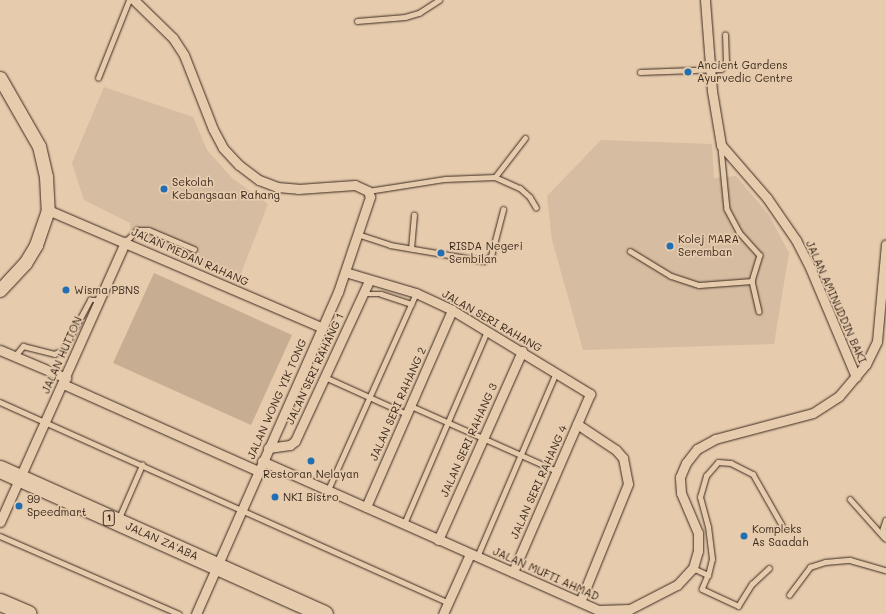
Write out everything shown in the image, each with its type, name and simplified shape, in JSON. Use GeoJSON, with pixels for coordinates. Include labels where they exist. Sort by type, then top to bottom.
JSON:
{"type":"FeatureCollection","features":[{"type":"Feature","properties":{"kind":"highway","name":"JALAN ZA'ABA"},"geometry":{"type":"LineString","coordinates":[[0,469],[322,614]]}},
{"type":"Feature","properties":{"kind":"highway"},"geometry":{"type":"LineString","coordinates":[[0,602],[28,614]]}},
{"type":"Feature","properties":{"kind":"street"},"geometry":{"type":"LineString","coordinates":[[134,0],[173,38],[184,55],[213,129],[223,148],[239,165],[259,180],[277,187],[298,189],[355,185],[368,191]]}},
{"type":"Feature","properties":{"kind":"street"},"geometry":{"type":"LineString","coordinates":[[705,0],[710,69],[721,145]]}},
{"type":"Feature","properties":{"kind":"street"},"geometry":{"type":"LineString","coordinates":[[0,78],[39,146],[46,177],[48,210],[36,245],[26,263],[0,290]]}},
{"type":"Feature","properties":{"kind":"street","name":"JALAN AMINUDDIN BAKI"},"geometry":{"type":"LineString","coordinates":[[721,145],[766,198],[796,240],[812,270],[856,377]]}},
{"type":"Feature","properties":{"kind":"street","name":"JALAN WONG YIK TONG"},"geometry":{"type":"LineString","coordinates":[[196,614],[262,461],[323,328],[346,272],[357,234],[369,203],[368,191]]}},
{"type":"Feature","properties":{"kind":"street","name":"JALAN MEDAN RAHANG"},"geometry":{"type":"LineString","coordinates":[[48,210],[323,328]]}},
{"type":"Feature","properties":{"kind":"street","name":"JALAN HUTTON"},"geometry":{"type":"LineString","coordinates":[[0,522],[100,301],[125,242]]}},
{"type":"Feature","properties":{"kind":"street","name":"JALAN MUFTI AHMAD"},"geometry":{"type":"LineString","coordinates":[[262,461],[598,610],[632,611],[677,585],[693,568],[698,551],[698,533],[681,493],[680,476],[686,462],[697,449],[715,439],[813,413],[839,396],[866,364],[877,341],[886,244]]}},
{"type":"Feature","properties":{"kind":"street","name":"JALAN SERI RAHANG"},"geometry":{"type":"LineString","coordinates":[[346,272],[369,281],[416,293],[452,310],[557,372],[590,394],[577,424]]}},
{"type":"Feature","properties":{"kind":"street","name":"JALAN SERI RAHANG 1"},"geometry":{"type":"LineString","coordinates":[[268,448],[290,445],[295,441],[369,281]]}},
{"type":"Feature","properties":{"kind":"street","name":"JALAN SERI RAHANG 2"},"geometry":{"type":"LineString","coordinates":[[366,507],[452,310]]}},
{"type":"Feature","properties":{"kind":"street"},"geometry":{"type":"LineString","coordinates":[[0,350],[258,471]]}},
{"type":"Feature","properties":{"kind":"street","name":"JALAN SERI RAHANG 3"},"geometry":{"type":"LineString","coordinates":[[438,540],[522,351]]}},
{"type":"Feature","properties":{"kind":"street"},"geometry":{"type":"LineString","coordinates":[[577,424],[616,450],[623,458],[628,484],[580,602]]}},
{"type":"Feature","properties":{"kind":"street","name":"JALAN SERI RAHANG 4"},"geometry":{"type":"LineString","coordinates":[[513,572],[577,424]]}},
{"type":"Feature","properties":{"kind":"street"},"geometry":{"type":"LineString","coordinates":[[443,614],[473,555]]}},
{"type":"Feature","properties":{"kind":"lane"},"geometry":{"type":"LineString","coordinates":[[98,78],[129,0]]}},
{"type":"Feature","properties":{"kind":"lane"},"geometry":{"type":"LineString","coordinates":[[357,21],[404,17],[419,13],[439,0]]}},
{"type":"Feature","properties":{"kind":"lane"},"geometry":{"type":"LineString","coordinates":[[640,72],[721,69],[726,62],[725,35]]}},
{"type":"Feature","properties":{"kind":"lane"},"geometry":{"type":"LineString","coordinates":[[495,177],[525,138]]}},
{"type":"Feature","properties":{"kind":"lane"},"geometry":{"type":"LineString","coordinates":[[721,145],[727,209],[740,232],[760,255],[752,281],[759,311]]}},
{"type":"Feature","properties":{"kind":"lane"},"geometry":{"type":"LineString","coordinates":[[368,191],[445,179],[495,177],[520,188],[530,197],[536,207]]}},
{"type":"Feature","properties":{"kind":"lane"},"geometry":{"type":"LineString","coordinates":[[357,234],[378,242],[411,249],[488,260],[491,256],[503,210]]}},
{"type":"Feature","properties":{"kind":"lane"},"geometry":{"type":"LineString","coordinates":[[411,249],[414,216]]}},
{"type":"Feature","properties":{"kind":"lane"},"geometry":{"type":"LineString","coordinates":[[125,242],[136,230],[149,230],[194,249]]}},
{"type":"Feature","properties":{"kind":"lane"},"geometry":{"type":"LineString","coordinates":[[630,251],[671,276],[699,285],[752,281]]}},
{"type":"Feature","properties":{"kind":"lane"},"geometry":{"type":"LineString","coordinates":[[328,490],[416,293]]}},
{"type":"Feature","properties":{"kind":"lane"},"geometry":{"type":"LineString","coordinates":[[363,294],[381,294],[411,304]]}},
{"type":"Feature","properties":{"kind":"lane"},"geometry":{"type":"LineString","coordinates":[[15,356],[23,346],[54,354],[63,350],[90,300],[100,301]]}},
{"type":"Feature","properties":{"kind":"lane"},"geometry":{"type":"LineString","coordinates":[[404,524],[487,331]]}},
{"type":"Feature","properties":{"kind":"lane"},"geometry":{"type":"LineString","coordinates":[[473,555],[521,455],[557,372]]}},
{"type":"Feature","properties":{"kind":"lane"},"geometry":{"type":"LineString","coordinates":[[325,377],[370,398],[447,422],[557,471]]}},
{"type":"Feature","properties":{"kind":"lane"},"geometry":{"type":"LineString","coordinates":[[0,402],[448,602]]}},
{"type":"Feature","properties":{"kind":"lane"},"geometry":{"type":"LineString","coordinates":[[769,568],[752,584],[738,606],[702,590],[712,559],[712,546],[700,497],[706,476],[711,467],[718,462],[731,463],[753,474],[782,525]]}},
{"type":"Feature","properties":{"kind":"lane"},"geometry":{"type":"LineString","coordinates":[[117,522],[142,465]]}},
{"type":"Feature","properties":{"kind":"lane"},"geometry":{"type":"LineString","coordinates":[[850,500],[885,538]]}},
{"type":"Feature","properties":{"kind":"lane"},"geometry":{"type":"LineString","coordinates":[[885,538],[886,520]]}},
{"type":"Feature","properties":{"kind":"lane"},"geometry":{"type":"LineString","coordinates":[[0,536],[179,614]]}},
{"type":"Feature","properties":{"kind":"lane"},"geometry":{"type":"LineString","coordinates":[[789,595],[810,567],[825,562],[850,560],[886,570]]}},
{"type":"Feature","properties":{"kind":"lane"},"geometry":{"type":"LineString","coordinates":[[693,568],[708,575]]}},
{"type":"Feature","properties":{"kind":"shaded area","name":"Sekolah Kebangsaan Rahang"},"geometry":{"type":"Polygon","coordinates":[[[104,87],[193,117],[207,150],[232,178],[268,204],[238,281],[131,234],[130,223],[84,200],[72,163],[104,87]]]}},
{"type":"Feature","properties":{"kind":"shaded area","name":"Kolej MARA Seremban"},"geometry":{"type":"Polygon","coordinates":[[[601,140],[712,144],[714,178],[736,176],[769,215],[789,253],[774,344],[583,350],[552,240],[547,196],[601,140]]]}},
{"type":"Feature","properties":{"kind":"shaded area"},"geometry":{"type":"Polygon","coordinates":[[[154,273],[292,335],[251,425],[113,363],[154,273]]]}},
{"type":"Feature","properties":{"kind":"place","name":"Ancient Gardens Ayurvedic Centre"},"geometry":{"type":"Point","coordinates":[688,72]}},
{"type":"Feature","properties":{"kind":"place","name":"Sekolah Kebangsaan Rahang"},"geometry":{"type":"Point","coordinates":[164,189]}},
{"type":"Feature","properties":{"kind":"place","name":"Kolej MARA Seremban"},"geometry":{"type":"Point","coordinates":[670,246]}},
{"type":"Feature","properties":{"kind":"place","name":"RISDA Negeri Sembilan"},"geometry":{"type":"Point","coordinates":[441,253]}},
{"type":"Feature","properties":{"kind":"place","name":"Wisma PBNS"},"geometry":{"type":"Point","coordinates":[66,290]}},
{"type":"Feature","properties":{"kind":"place","name":"Restoran Nelayan"},"geometry":{"type":"Point","coordinates":[311,461]}},
{"type":"Feature","properties":{"kind":"place","name":"NKI Bistro"},"geometry":{"type":"Point","coordinates":[275,497]}},
{"type":"Feature","properties":{"kind":"place","name":"99 Speedmart"},"geometry":{"type":"Point","coordinates":[19,506]}},
{"type":"Feature","properties":{"kind":"place","name":"Kompleks As Saadah"},"geometry":{"type":"Point","coordinates":[744,536]}}]}
